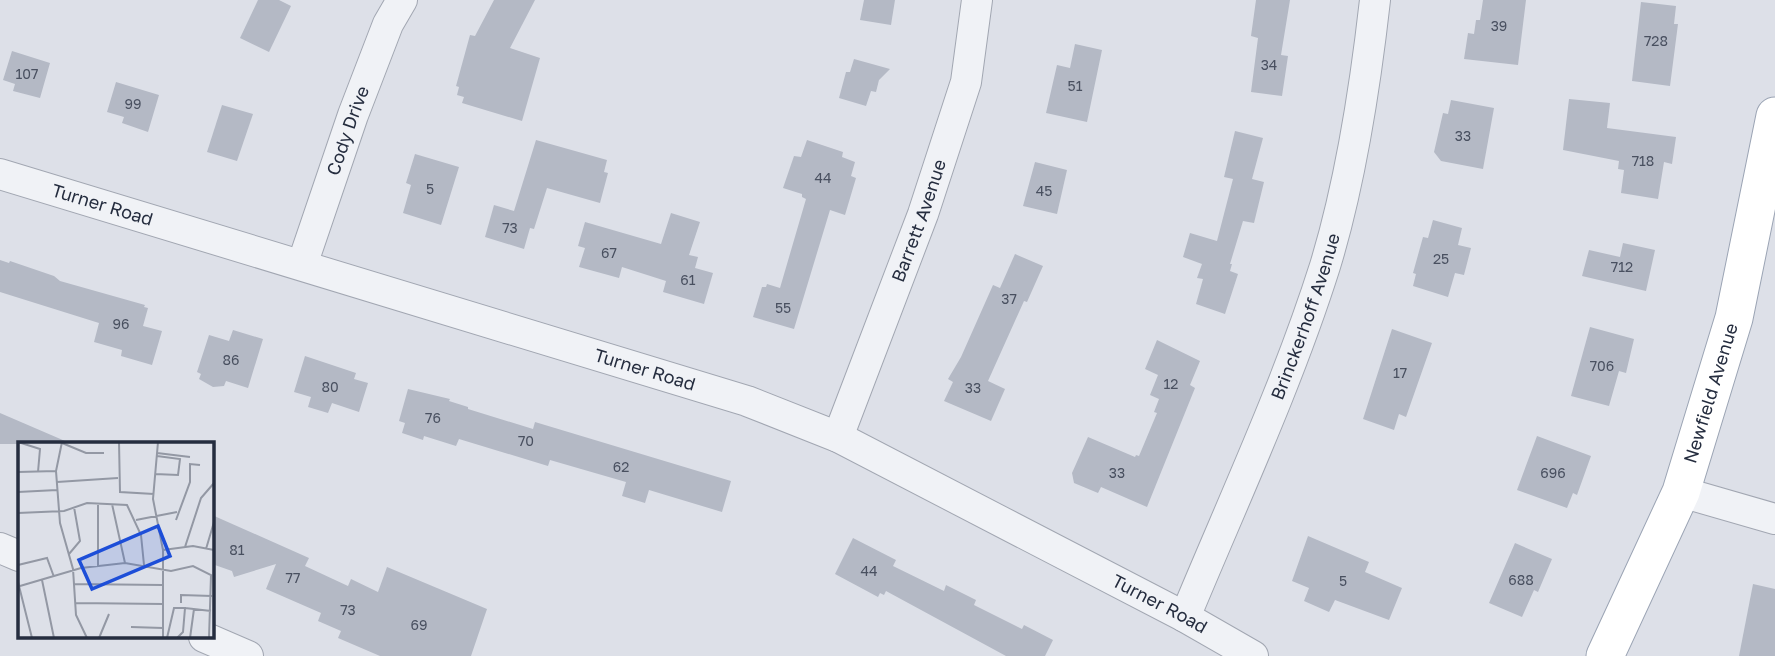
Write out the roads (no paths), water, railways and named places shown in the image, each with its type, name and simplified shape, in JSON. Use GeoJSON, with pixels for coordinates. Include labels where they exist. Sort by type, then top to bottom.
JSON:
{"type":"FeatureCollection","features":[{"type":"Feature","properties":{"kind":"main road","name":"Newfield Avenue"},"geometry":{"type":"LineString","coordinates":[[1605,656],[1681,492],[1734,318],[1775,116]]}},
{"type":"Feature","properties":{"kind":"street","name":"Cody Drive"},"geometry":{"type":"LineString","coordinates":[[302,265],[352,115],[388,24],[402,0]]}},
{"type":"Feature","properties":{"kind":"street","name":"Barrett Avenue"},"geometry":{"type":"LineString","coordinates":[[838,437],[923,214],[966,82],[978,0]]}},
{"type":"Feature","properties":{"kind":"street","name":"Brinckerhoff Avenue"},"geometry":{"type":"LineString","coordinates":[[1185,617],[1305,327],[1326,263],[1356,130],[1375,0]]}},
{"type":"Feature","properties":{"kind":"street","name":"Turner Road"},"geometry":{"type":"LineString","coordinates":[[0,174],[747,401],[838,437],[1185,617],[1253,656]]}},
{"type":"Feature","properties":{"kind":"street"},"geometry":{"type":"LineString","coordinates":[[1681,492],[1775,519]]}},
{"type":"Feature","properties":{"kind":"street"},"geometry":{"type":"LineString","coordinates":[[0,548],[18,556]]}},
{"type":"Feature","properties":{"kind":"street"},"geometry":{"type":"LineString","coordinates":[[206,638],[248,656]]}}]}
